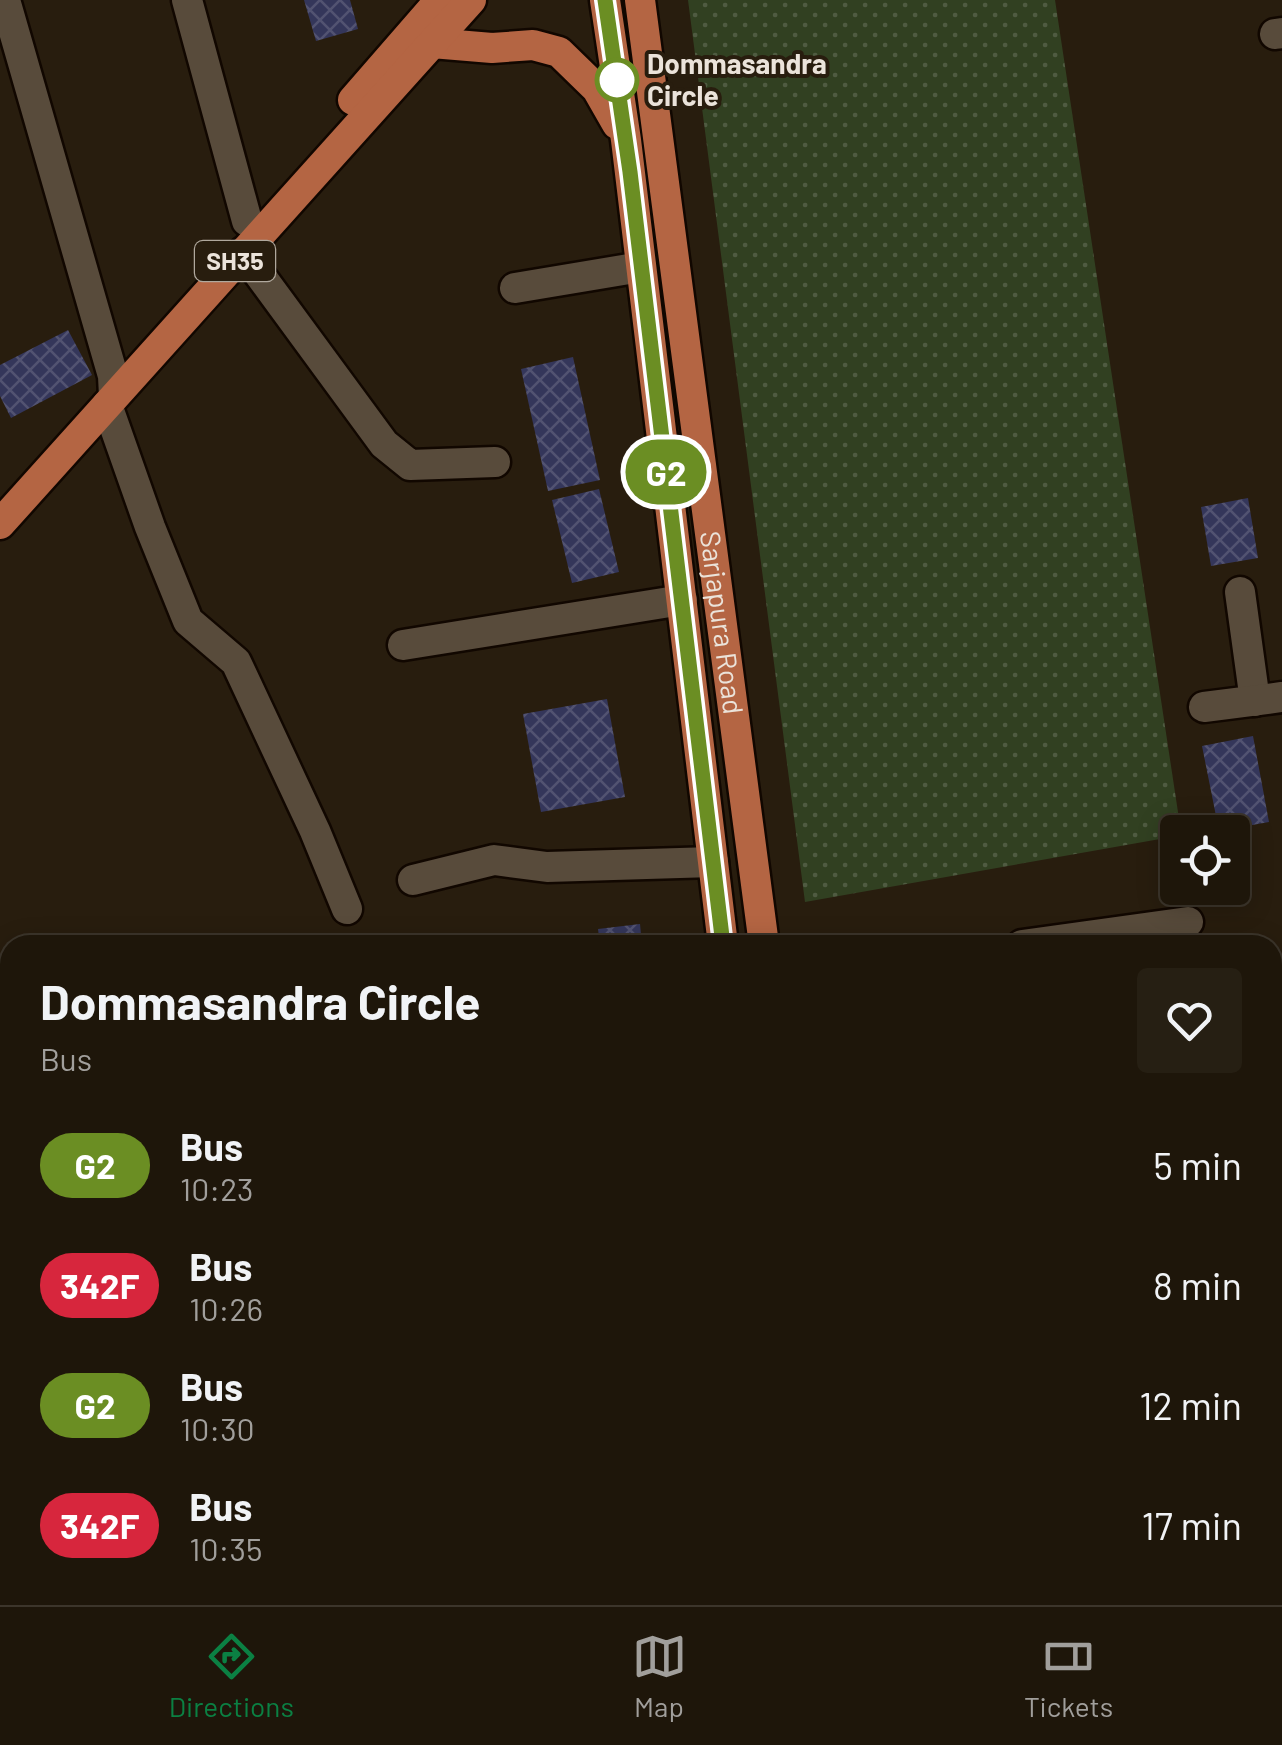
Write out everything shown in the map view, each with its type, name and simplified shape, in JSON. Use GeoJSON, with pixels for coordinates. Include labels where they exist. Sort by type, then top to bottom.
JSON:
{"type":"FeatureCollection","features":[{"type":"Feature","properties":{"kind":"main road","name":"SH35"},"geometry":{"type":"LineString","coordinates":[[0,524],[112,392],[248,221],[440,0]]}},
{"type":"Feature","properties":{"kind":"main road","name":"SH35"},"geometry":{"type":"LineString","coordinates":[[0,493],[112,392],[471,0]]}},
{"type":"Feature","properties":{"kind":"main road","name":"Sarjapura Road"},"geometry":{"type":"LineString","coordinates":[[604,0],[626,140],[722,935]]}},
{"type":"Feature","properties":{"kind":"main road","name":"Sarjapura Road"},"geometry":{"type":"LineString","coordinates":[[640,0],[763,935]]}},
{"type":"Feature","properties":{"kind":"main road"},"geometry":{"type":"LineString","coordinates":[[432,43],[492,48],[533,45],[559,52],[596,89],[626,140]]}},
{"type":"Feature","properties":{"kind":"street"},"geometry":{"type":"LineString","coordinates":[[5,0],[150,527],[188,621],[236,662],[347,909]]}},
{"type":"Feature","properties":{"kind":"street"},"geometry":{"type":"LineString","coordinates":[[188,0],[248,221]]}},
{"type":"Feature","properties":{"kind":"street"},"geometry":{"type":"LineString","coordinates":[[243,252],[384,444],[410,465],[496,462]]}},
{"type":"Feature","properties":{"kind":"street"},"geometry":{"type":"LineString","coordinates":[[515,288],[641,267]]}},
{"type":"Feature","properties":{"kind":"street"},"geometry":{"type":"LineString","coordinates":[[1204,708],[1268,699],[1240,592]]}},
{"type":"Feature","properties":{"kind":"street"},"geometry":{"type":"LineString","coordinates":[[402,645],[682,600]]}},
{"type":"Feature","properties":{"kind":"street"},"geometry":{"type":"LineString","coordinates":[[413,880],[494,860],[548,867],[713,862]]}},
{"type":"Feature","properties":{"kind":"street"},"geometry":{"type":"LineString","coordinates":[[1094,935],[1188,922]]}},
{"type":"Feature","properties":{"kind":"green space"},"geometry":{"type":"Polygon","coordinates":[[[688,0],[1055,0],[1178,815],[1160,815],[1160,839],[805,902],[688,0]]]}},
{"type":"Feature","properties":{"kind":"building"},"geometry":{"type":"Polygon","coordinates":[[[304,0],[350,0],[358,29],[316,41],[304,0]]]}},
{"type":"Feature","properties":{"kind":"building"},"geometry":{"type":"Polygon","coordinates":[[[68,330],[92,375],[11,418],[0,396],[0,365],[68,330]]]}},
{"type":"Feature","properties":{"kind":"building"},"geometry":{"type":"Polygon","coordinates":[[[573,357],[600,480],[548,491],[521,369],[573,357]]]}},
{"type":"Feature","properties":{"kind":"building"},"geometry":{"type":"Polygon","coordinates":[[[599,489],[619,572],[572,583],[552,500],[599,489]]]}},
{"type":"Feature","properties":{"kind":"building"},"geometry":{"type":"Polygon","coordinates":[[[1248,498],[1258,558],[1211,566],[1201,507],[1248,498]]]}},
{"type":"Feature","properties":{"kind":"building"},"geometry":{"type":"Polygon","coordinates":[[[607,699],[625,797],[541,812],[523,714],[607,699]]]}},
{"type":"Feature","properties":{"kind":"building"},"geometry":{"type":"Polygon","coordinates":[[[1253,736],[1269,822],[1250,825],[1250,815],[1216,815],[1202,746],[1253,736]]]}},
{"type":"Feature","properties":{"kind":"building"},"geometry":{"type":"Polygon","coordinates":[[[640,924],[641,935],[599,935],[598,929],[640,924]]]}},
{"type":"Feature","properties":{"kind":"bus line","name":"G2"},"geometry":{"type":"LineString","coordinates":[[605,0],[630,172],[722,935]]}},
{"type":"Feature","properties":{"kind":"place","name":"Dommasandra Circle"},"geometry":{"type":"Point","coordinates":[617,80]}}]}
